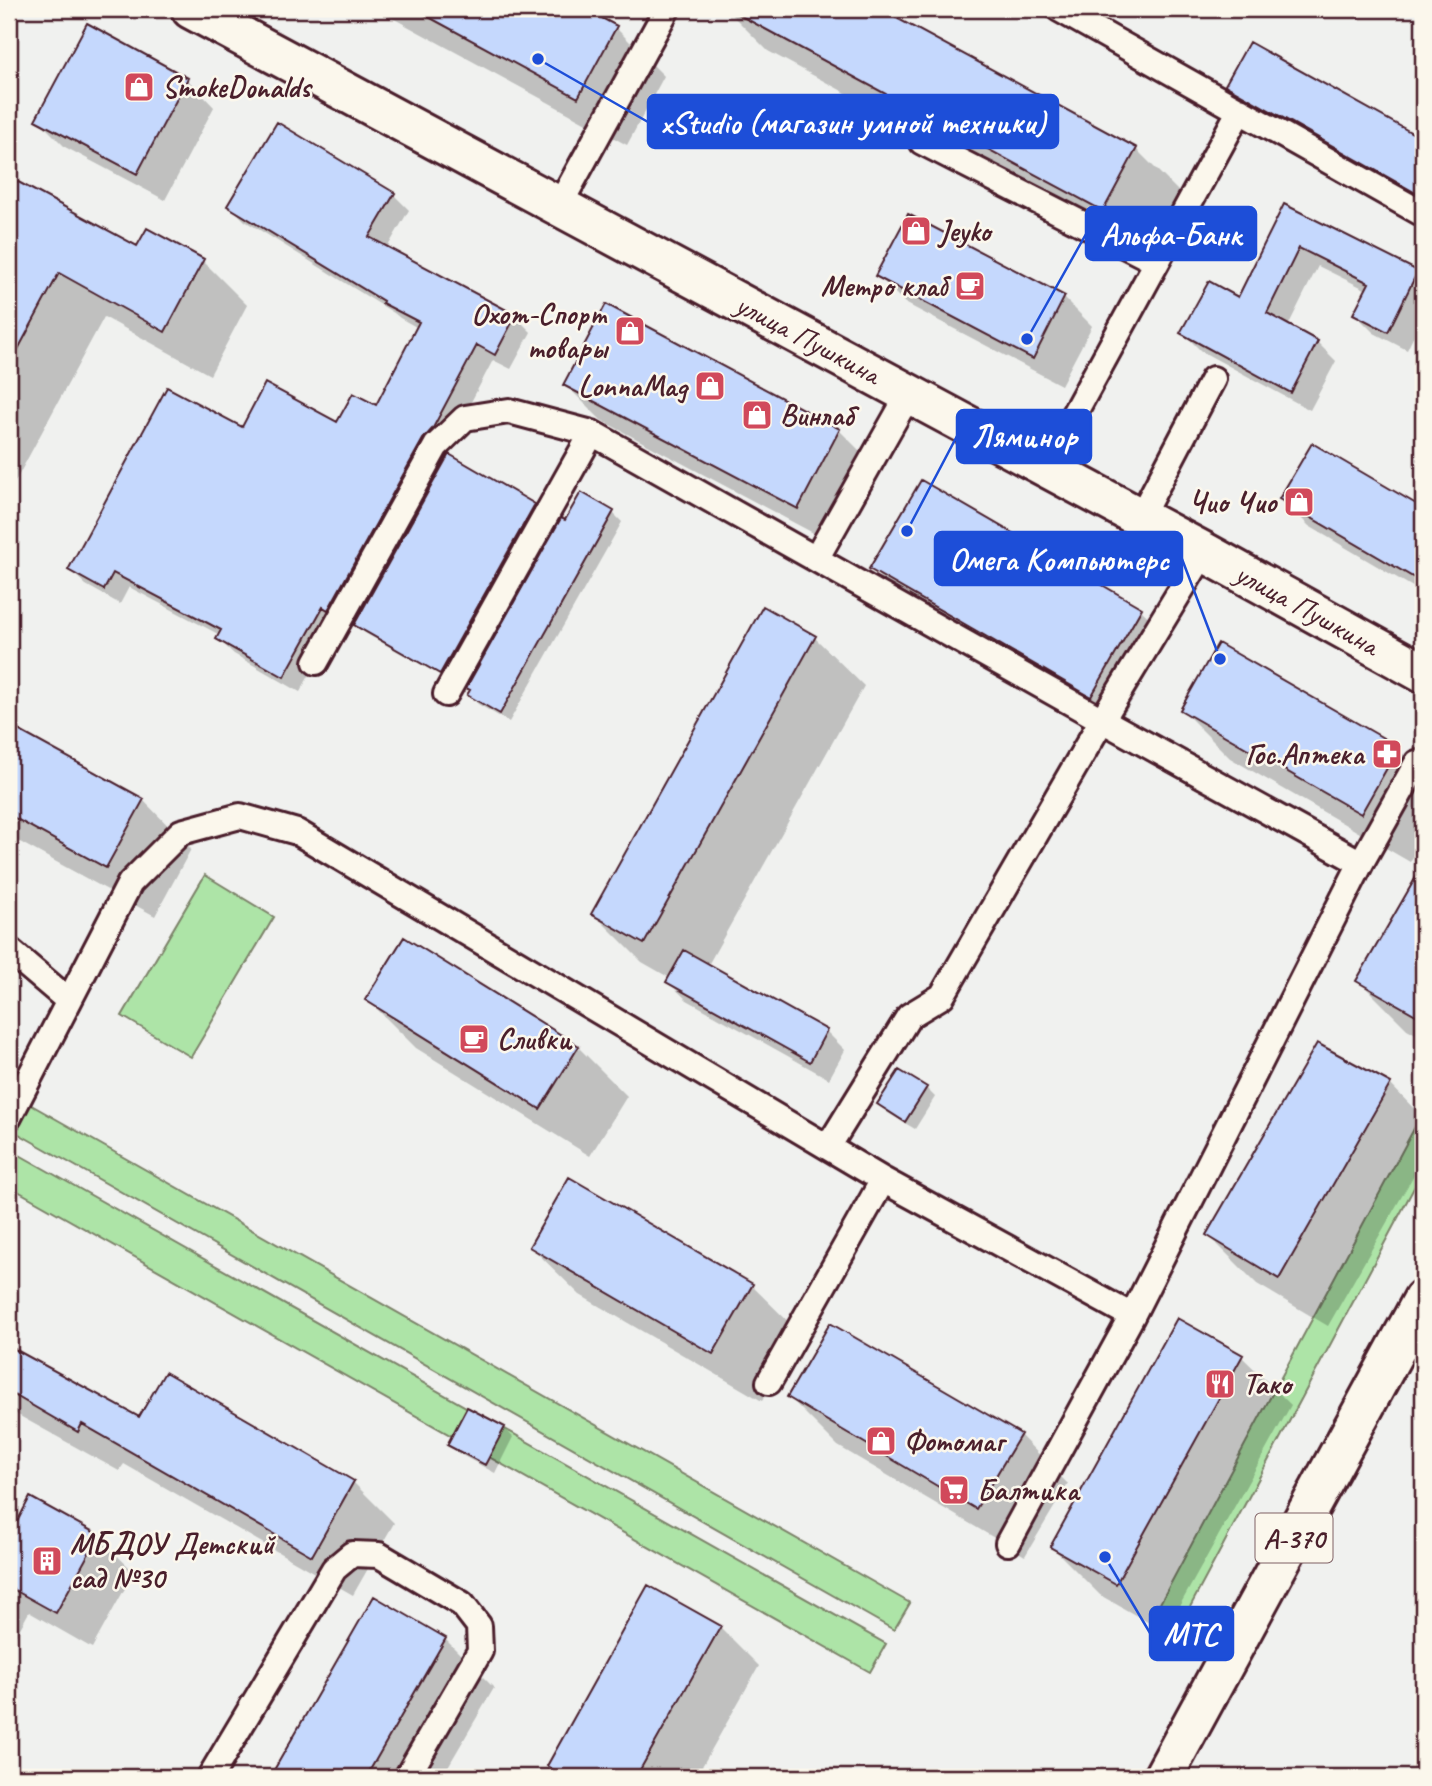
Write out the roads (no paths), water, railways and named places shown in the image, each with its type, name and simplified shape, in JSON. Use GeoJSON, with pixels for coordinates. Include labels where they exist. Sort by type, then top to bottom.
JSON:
{"type":"FeatureCollection","features":[{"type":"Feature","properties":{"kind":"main road","name":"улица Пушкина"},"geometry":{"type":"LineString","coordinates":[[191,9],[1204,552],[1423,673]]}},
{"type":"Feature","properties":{"kind":"main road","name":"А-370"},"geometry":{"type":"LineString","coordinates":[[1163,1777],[1423,1299]]}},
{"type":"Feature","properties":{"kind":"lane"},"geometry":{"type":"LineString","coordinates":[[559,206],[667,9]]}},
{"type":"Feature","properties":{"kind":"lane"},"geometry":{"type":"LineString","coordinates":[[1059,9],[1423,214]]}},
{"type":"Feature","properties":{"kind":"lane"},"geometry":{"type":"LineString","coordinates":[[1045,467],[1240,110]]}},
{"type":"Feature","properties":{"kind":"lane"},"geometry":{"type":"LineString","coordinates":[[922,142],[1157,261]]}},
{"type":"Feature","properties":{"kind":"lane"},"geometry":{"type":"LineString","coordinates":[[1140,518],[1213,379]]}},
{"type":"Feature","properties":{"kind":"lane"},"geometry":{"type":"LineString","coordinates":[[816,559],[909,394]]}},
{"type":"Feature","properties":{"kind":"lane"},"geometry":{"type":"LineString","coordinates":[[317,662],[436,446],[465,418],[509,411],[592,433],[1361,863]]}},
{"type":"Feature","properties":{"kind":"lane"},"geometry":{"type":"LineString","coordinates":[[446,694],[592,433]]}},
{"type":"Feature","properties":{"kind":"lane"},"geometry":{"type":"LineString","coordinates":[[828,1147],[909,1016],[942,996],[1102,720],[1204,552]]}},
{"type":"Feature","properties":{"kind":"lane"},"geometry":{"type":"LineString","coordinates":[[1007,1543],[1132,1315],[1361,863],[1417,764]]}},
{"type":"Feature","properties":{"kind":"lane"},"geometry":{"type":"LineString","coordinates":[[9,1117],[130,883],[181,832],[240,816],[298,832],[883,1180],[1132,1315]]}},
{"type":"Feature","properties":{"kind":"lane"},"geometry":{"type":"LineString","coordinates":[[9,950],[69,1002]]}},
{"type":"Feature","properties":{"kind":"lane"},"geometry":{"type":"LineString","coordinates":[[768,1382],[883,1180]]}},
{"type":"Feature","properties":{"kind":"lane"},"geometry":{"type":"LineString","coordinates":[[210,1777],[334,1569],[352,1554],[379,1555],[462,1604],[479,1626],[480,1651],[407,1777]]}},
{"type":"Feature","properties":{"kind":"place","name":"xStudio (магазин умной техники)"},"geometry":{"type":"Point","coordinates":[538,59]}},
{"type":"Feature","properties":{"kind":"place","name":"SmokeDonalds"},"geometry":{"type":"Point","coordinates":[139,87]}},
{"type":"Feature","properties":{"kind":"place","name":"Jeyko"},"geometry":{"type":"Point","coordinates":[916,231]}},
{"type":"Feature","properties":{"kind":"place","name":"Метро клаб"},"geometry":{"type":"Point","coordinates":[970,286]}},
{"type":"Feature","properties":{"kind":"place","name":"Охот-Спорт товары"},"geometry":{"type":"Point","coordinates":[630,331]}},
{"type":"Feature","properties":{"kind":"place","name":"Альфа-Банк"},"geometry":{"type":"Point","coordinates":[1027,339]}},
{"type":"Feature","properties":{"kind":"place","name":"LonnaMag"},"geometry":{"type":"Point","coordinates":[710,386]}},
{"type":"Feature","properties":{"kind":"place","name":"Винлаб"},"geometry":{"type":"Point","coordinates":[757,415]}},
{"type":"Feature","properties":{"kind":"place","name":"Чио Чио"},"geometry":{"type":"Point","coordinates":[1299,502]}},
{"type":"Feature","properties":{"kind":"place","name":"Ляминор"},"geometry":{"type":"Point","coordinates":[907,531]}},
{"type":"Feature","properties":{"kind":"place","name":"Омега Компьютерс"},"geometry":{"type":"Point","coordinates":[1220,659]}},
{"type":"Feature","properties":{"kind":"place","name":"Гос.Аптека"},"geometry":{"type":"Point","coordinates":[1387,754]}},
{"type":"Feature","properties":{"kind":"place","name":"Сливки"},"geometry":{"type":"Point","coordinates":[474,1039]}},
{"type":"Feature","properties":{"kind":"place","name":"Тако"},"geometry":{"type":"Point","coordinates":[1220,1384]}},
{"type":"Feature","properties":{"kind":"place","name":"Фотомаг"},"geometry":{"type":"Point","coordinates":[881,1441]}},
{"type":"Feature","properties":{"kind":"place","name":"Балтика"},"geometry":{"type":"Point","coordinates":[954,1490]}},
{"type":"Feature","properties":{"kind":"place","name":"МТС"},"geometry":{"type":"Point","coordinates":[1105,1557]}},
{"type":"Feature","properties":{"kind":"place","name":"МБДОУ Детский сад №30"},"geometry":{"type":"Point","coordinates":[47,1561]}}]}
